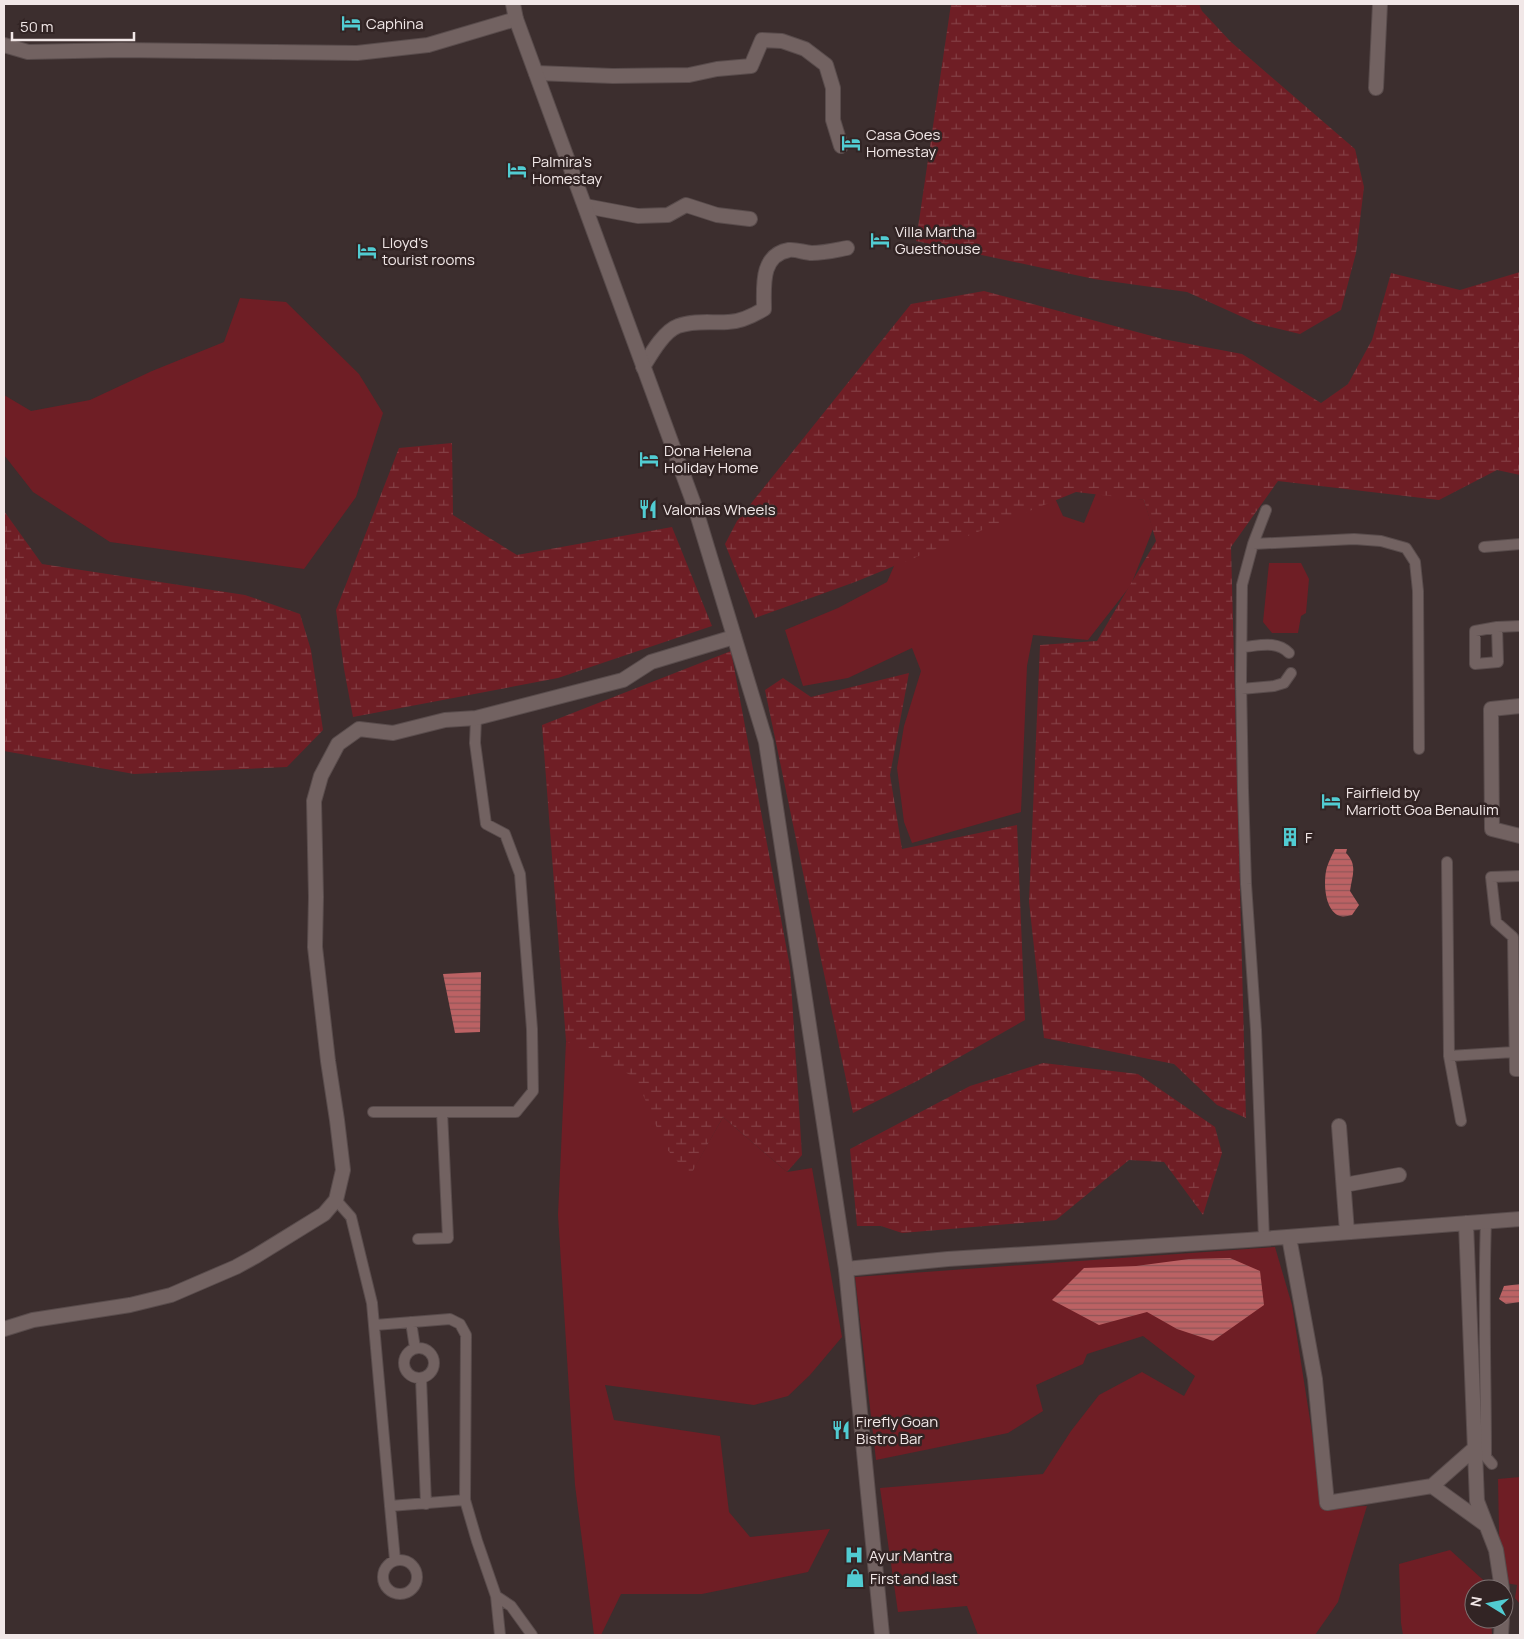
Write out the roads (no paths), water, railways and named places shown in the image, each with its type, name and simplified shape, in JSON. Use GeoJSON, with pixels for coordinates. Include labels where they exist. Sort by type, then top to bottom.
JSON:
{"type":"FeatureCollection","features":[{"type":"Feature","properties":{"kind":"street"},"geometry":{"type":"LineString","coordinates":[[512,4],[694,507],[766,742],[846,1269],[882,1635]]}},
{"type":"Feature","properties":{"kind":"street"},"geometry":{"type":"LineString","coordinates":[[1376,88],[1380,4]]}},
{"type":"Feature","properties":{"kind":"street"},"geometry":{"type":"LineString","coordinates":[[4,44],[28,52],[121,50],[357,53],[428,45],[516,19]]}},
{"type":"Feature","properties":{"kind":"street"},"geometry":{"type":"LineString","coordinates":[[536,73],[613,76],[688,75],[717,69],[751,66],[762,40],[782,41],[805,49],[826,65],[833,88],[834,120],[841,146]]}},
{"type":"Feature","properties":{"kind":"street"},"geometry":{"type":"LineString","coordinates":[[584,206],[638,216],[668,215],[686,205],[718,215],[750,220]]}},
{"type":"Feature","properties":{"kind":"street"},"geometry":{"type":"LineString","coordinates":[[643,366],[658,343],[677,326],[704,322],[731,322],[750,317],[764,309],[764,275],[772,260],[782,252],[791,250],[812,254],[847,248]]}},
{"type":"Feature","properties":{"kind":"street"},"geometry":{"type":"LineString","coordinates":[[4,1329],[33,1320],[130,1305],[171,1295],[236,1267],[256,1256],[324,1214],[336,1200],[343,1170],[315,947],[314,801],[321,776],[338,744],[359,729],[393,733],[445,720],[476,718],[623,680],[651,662],[734,638]]}},
{"type":"Feature","properties":{"kind":"street"},"geometry":{"type":"LineString","coordinates":[[1520,706],[1491,710],[1492,829],[1520,836]]}},
{"type":"Feature","properties":{"kind":"street"},"geometry":{"type":"LineString","coordinates":[[1339,1126],[1346,1232]]}},
{"type":"Feature","properties":{"kind":"street"},"geometry":{"type":"LineString","coordinates":[[1344,1185],[1399,1175]]}},
{"type":"Feature","properties":{"kind":"street"},"geometry":{"type":"LineString","coordinates":[[846,1269],[948,1259],[1264,1239],[1520,1219]]}},
{"type":"Feature","properties":{"kind":"street"},"geometry":{"type":"LineString","coordinates":[[1466,1223],[1477,1500],[1496,1550],[1500,1579]]}},
{"type":"Feature","properties":{"kind":"street"},"geometry":{"type":"LineString","coordinates":[[1289,1237],[1315,1379],[1327,1503],[1432,1486],[1475,1448]]}},
{"type":"Feature","properties":{"kind":"street"},"geometry":{"type":"LineString","coordinates":[[1432,1486],[1487,1525]]}},
{"type":"Feature","properties":{"kind":"lane"},"geometry":{"type":"LineString","coordinates":[[1264,1239],[1257,1049],[1246,884],[1241,689],[1242,585],[1253,544],[1266,510]]}},
{"type":"Feature","properties":{"kind":"lane"},"geometry":{"type":"LineString","coordinates":[[1253,544],[1354,538],[1406,548],[1415,562],[1418,591],[1419,749]]}},
{"type":"Feature","properties":{"kind":"lane"},"geometry":{"type":"LineString","coordinates":[[1484,547],[1520,544]]}},
{"type":"Feature","properties":{"kind":"lane"},"geometry":{"type":"LineString","coordinates":[[1497,627],[1520,626]]}},
{"type":"Feature","properties":{"kind":"lane"},"geometry":{"type":"LineString","coordinates":[[1242,647],[1277,645],[1283,647],[1289,653]]}},
{"type":"Feature","properties":{"kind":"lane"},"geometry":{"type":"LineString","coordinates":[[1241,689],[1274,686],[1284,683],[1291,673]]}},
{"type":"Feature","properties":{"kind":"lane"},"geometry":{"type":"LineString","coordinates":[[373,1112],[516,1112],[533,1091],[532,1029],[520,874],[506,834],[486,824],[474,743],[476,718]]}},
{"type":"Feature","properties":{"kind":"lane"},"geometry":{"type":"LineString","coordinates":[[1447,862],[1449,1056],[1461,1121]]}},
{"type":"Feature","properties":{"kind":"lane"},"geometry":{"type":"LineString","coordinates":[[1520,876],[1491,877],[1496,922],[1513,937],[1514,1071],[1520,1071]]}},
{"type":"Feature","properties":{"kind":"lane"},"geometry":{"type":"LineString","coordinates":[[1449,1056],[1514,1052]]}},
{"type":"Feature","properties":{"kind":"lane"},"geometry":{"type":"LineString","coordinates":[[418,1238],[448,1238],[442,1112]]}},
{"type":"Feature","properties":{"kind":"lane"},"geometry":{"type":"LineString","coordinates":[[336,1200],[351,1217],[372,1303],[395,1560]]}},
{"type":"Feature","properties":{"kind":"lane"},"geometry":{"type":"LineString","coordinates":[[1486,1221],[1484,1280],[1486,1457],[1492,1464]]}},
{"type":"Feature","properties":{"kind":"lane"},"geometry":{"type":"LineString","coordinates":[[375,1325],[450,1319],[460,1324],[466,1335],[465,1500],[476,1541],[496,1596],[500,1635]]}},
{"type":"Feature","properties":{"kind":"lane"},"geometry":{"type":"LineString","coordinates":[[411,1322],[415,1348]]}},
{"type":"Feature","properties":{"kind":"lane"},"geometry":{"type":"LineString","coordinates":[[415,1348],[425,1348],[434,1360],[433,1370],[426,1377],[416,1377],[408,1372],[404,1363],[407,1354],[415,1348]]}},
{"type":"Feature","properties":{"kind":"lane"},"geometry":{"type":"LineString","coordinates":[[421,1378],[426,1504]]}},
{"type":"Feature","properties":{"kind":"lane"},"geometry":{"type":"LineString","coordinates":[[390,1506],[465,1500]]}},
{"type":"Feature","properties":{"kind":"lane"},"geometry":{"type":"LineString","coordinates":[[496,1596],[511,1606],[532,1635]]}},
{"type":"Feature","properties":{"kind":"place","name":"Caphina"},"geometry":{"type":"Point","coordinates":[351,23]}},
{"type":"Feature","properties":{"kind":"place","name":"Casa Goes Homestay"},"geometry":{"type":"Point","coordinates":[851,143]}},
{"type":"Feature","properties":{"kind":"place","name":"Palmira's Homestay"},"geometry":{"type":"Point","coordinates":[517,170]}},
{"type":"Feature","properties":{"kind":"place","name":"Villa Martha Guesthouse"},"geometry":{"type":"Point","coordinates":[880,240]}},
{"type":"Feature","properties":{"kind":"place","name":"Lloyd's tourist rooms"},"geometry":{"type":"Point","coordinates":[367,251]}},
{"type":"Feature","properties":{"kind":"place","name":"Dona Helena Holiday Home"},"geometry":{"type":"Point","coordinates":[649,459]}},
{"type":"Feature","properties":{"kind":"place","name":"Valonias Wheels"},"geometry":{"type":"Point","coordinates":[648,509]}},
{"type":"Feature","properties":{"kind":"place","name":"Fairfield by Marriott Goa Benaulim"},"geometry":{"type":"Point","coordinates":[1331,801]}},
{"type":"Feature","properties":{"kind":"place","name":"F"},"geometry":{"type":"Point","coordinates":[1290,837]}},
{"type":"Feature","properties":{"kind":"place","name":"Firefly Goan Bistro Bar"},"geometry":{"type":"Point","coordinates":[841,1430]}},
{"type":"Feature","properties":{"kind":"place","name":"Ayur Mantra"},"geometry":{"type":"Point","coordinates":[854,1555]}},
{"type":"Feature","properties":{"kind":"place","name":"First and last"},"geometry":{"type":"Point","coordinates":[855,1578]}}]}
